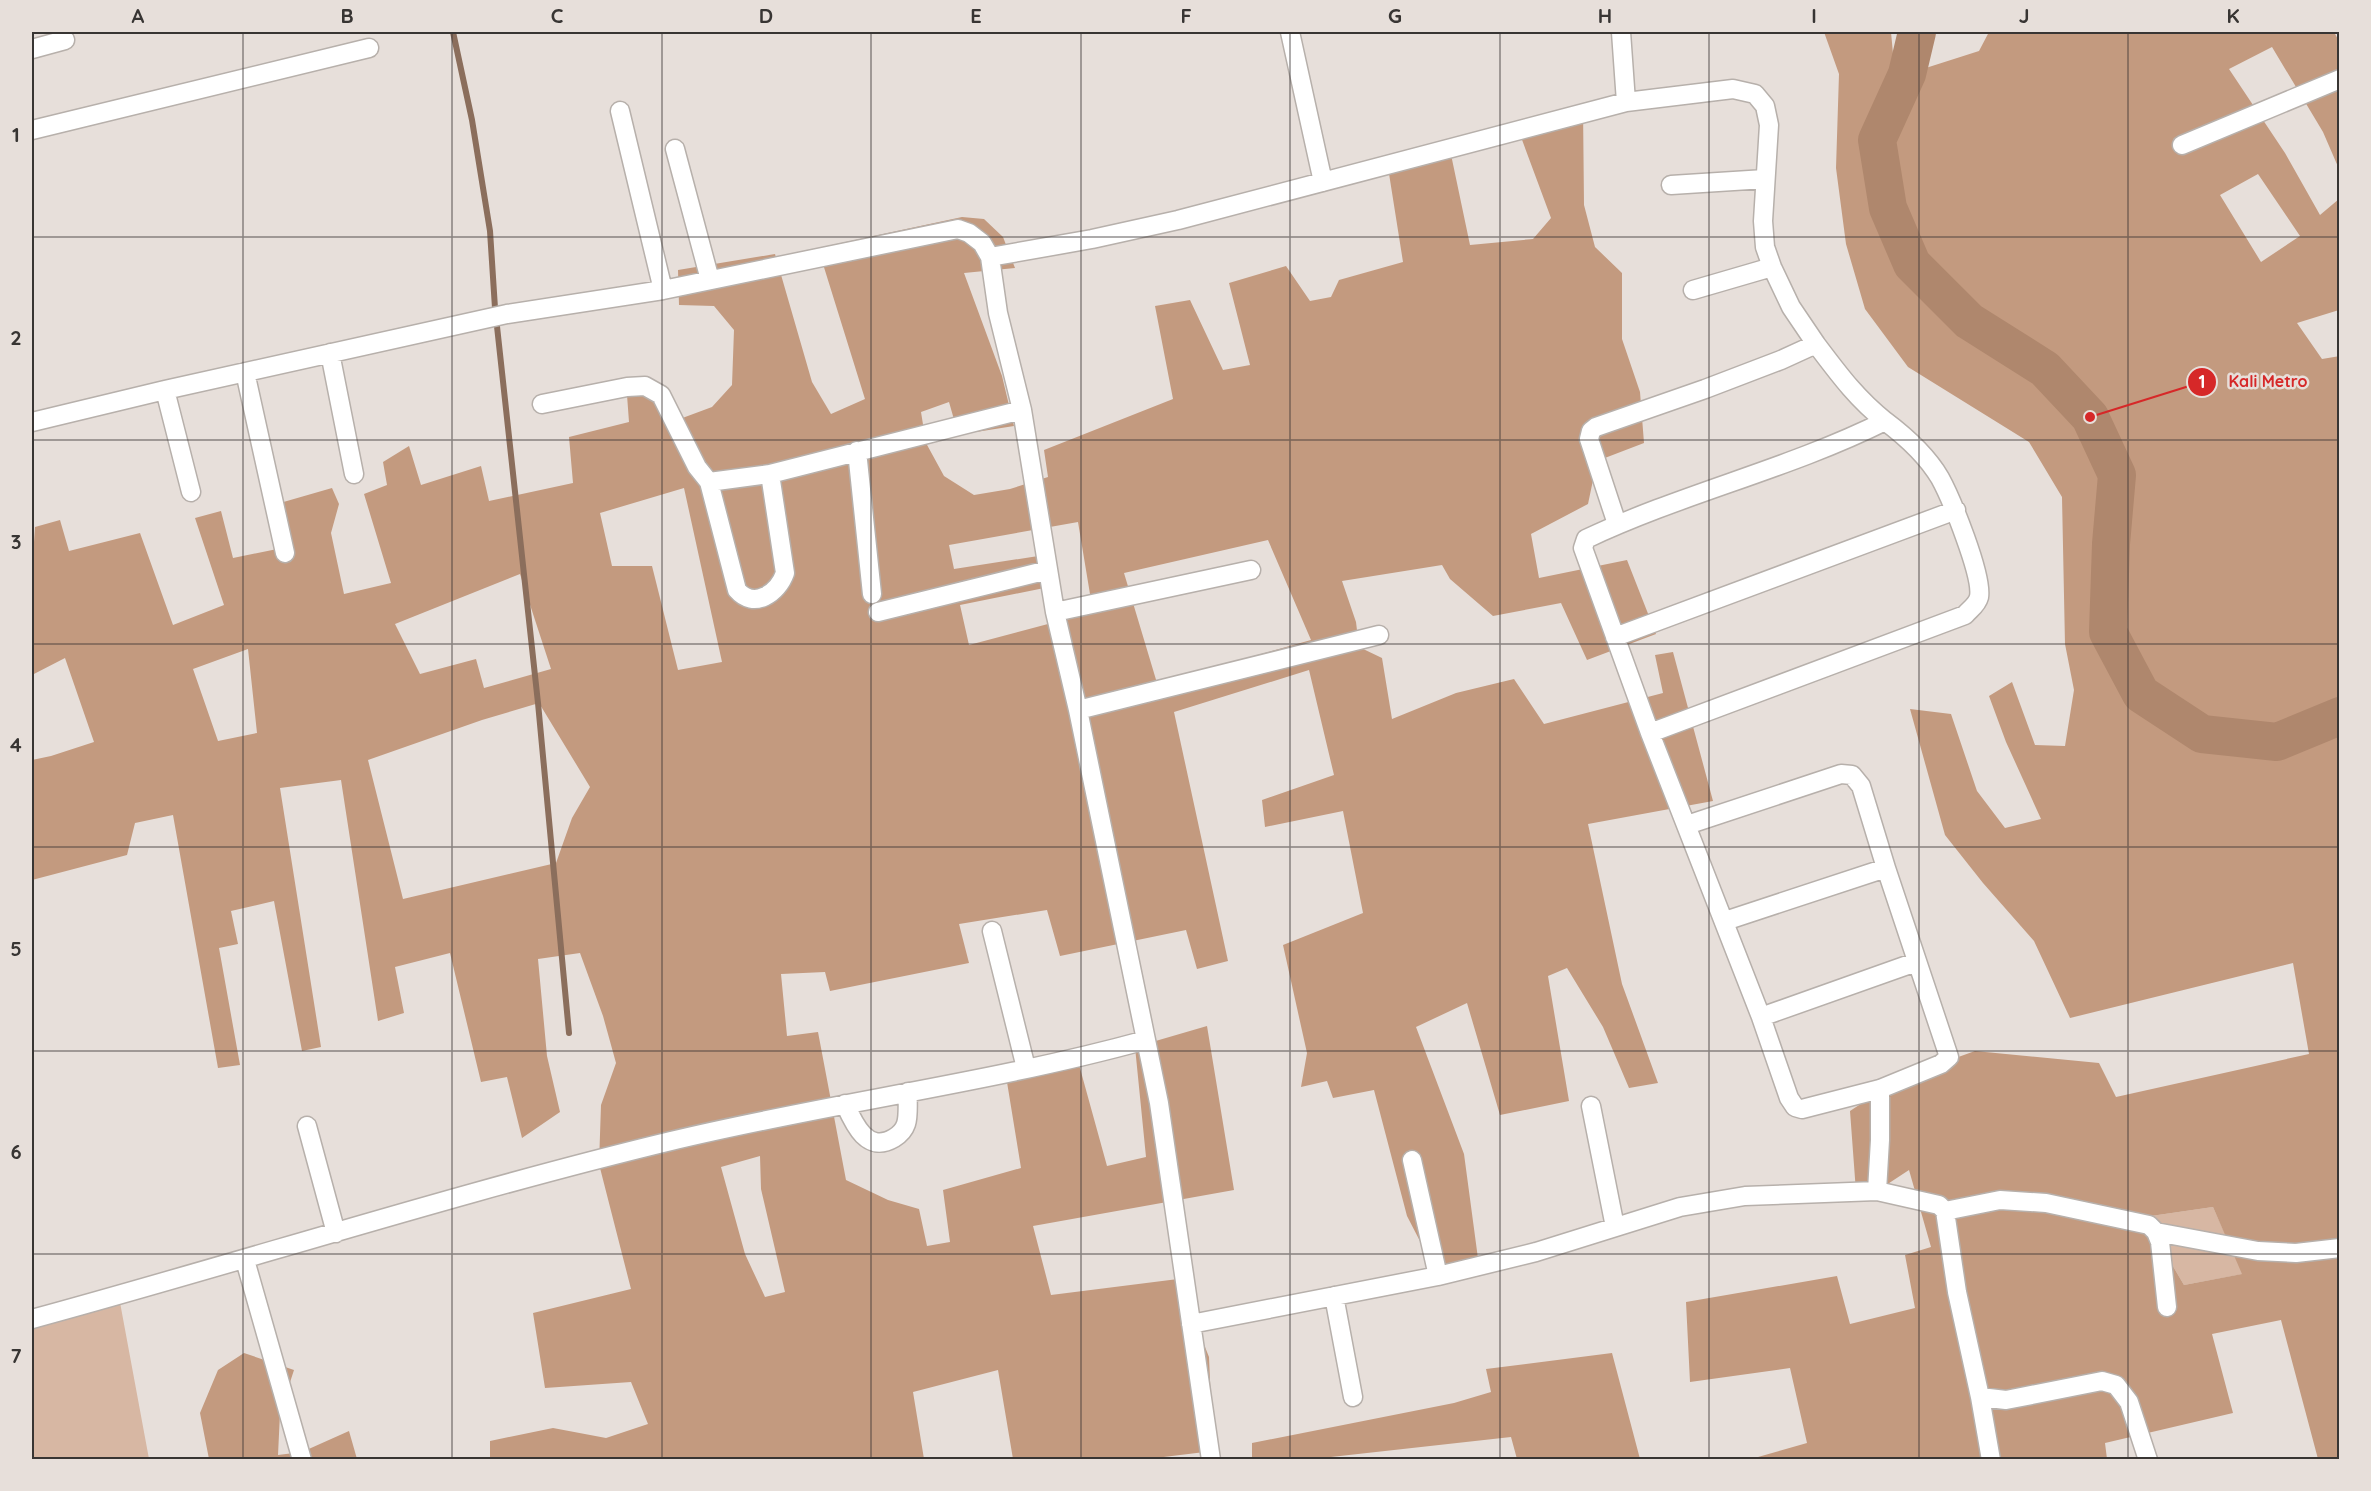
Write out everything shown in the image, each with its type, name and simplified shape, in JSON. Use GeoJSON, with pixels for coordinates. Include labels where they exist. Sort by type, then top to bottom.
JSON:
{"type":"FeatureCollection","features":[{"type":"Feature","properties":{"kind":"street"},"geometry":{"type":"LineString","coordinates":[[1290,32],[1323,182]]}},
{"type":"Feature","properties":{"kind":"street"},"geometry":{"type":"LineString","coordinates":[[1621,32],[1626,102]]}},
{"type":"Feature","properties":{"kind":"street"},"geometry":{"type":"LineString","coordinates":[[32,49],[64,40]]}},
{"type":"Feature","properties":{"kind":"street"},"geometry":{"type":"LineString","coordinates":[[32,130],[369,48]]}},
{"type":"Feature","properties":{"kind":"street"},"geometry":{"type":"LineString","coordinates":[[2182,144],[2340,79]]}},
{"type":"Feature","properties":{"kind":"street"},"geometry":{"type":"LineString","coordinates":[[990,258],[1124,232],[1626,102],[1733,89],[1755,94],[1765,106],[1769,125],[1763,221],[1766,247],[1772,267],[1791,307],[1851,390],[1863,403],[1899,431],[1939,476],[1956,510],[1969,548],[1979,596],[1975,605],[1965,615],[1650,734]]}},
{"type":"Feature","properties":{"kind":"street"},"geometry":{"type":"LineString","coordinates":[[620,111],[663,290]]}},
{"type":"Feature","properties":{"kind":"street"},"geometry":{"type":"LineString","coordinates":[[675,149],[710,280]]}},
{"type":"Feature","properties":{"kind":"street"},"geometry":{"type":"LineString","coordinates":[[1671,185],[1765,180]]}},
{"type":"Feature","properties":{"kind":"street"},"geometry":{"type":"LineString","coordinates":[[32,422],[507,314],[663,290],[958,229],[969,233],[982,243],[990,258],[998,313],[1022,410],[1055,612],[1078,710],[1159,1103],[1211,1460]]}},
{"type":"Feature","properties":{"kind":"street"},"geometry":{"type":"LineString","coordinates":[[1693,290],[1772,267]]}},
{"type":"Feature","properties":{"kind":"street"},"geometry":{"type":"LineString","coordinates":[[1617,524],[1589,439],[1591,431],[1596,427],[1781,360],[1816,344]]}},
{"type":"Feature","properties":{"kind":"street"},"geometry":{"type":"LineString","coordinates":[[330,353],[354,474]]}},
{"type":"Feature","properties":{"kind":"street"},"geometry":{"type":"LineString","coordinates":[[246,372],[285,553]]}},
{"type":"Feature","properties":{"kind":"street"},"geometry":{"type":"LineString","coordinates":[[542,404],[627,387],[645,386],[660,395],[697,467],[709,482],[737,590],[746,598],[756,600],[764,598],[781,583],[785,573],[770,474]]}},
{"type":"Feature","properties":{"kind":"street"},"geometry":{"type":"LineString","coordinates":[[165,390],[190,492]]}},
{"type":"Feature","properties":{"kind":"street"},"geometry":{"type":"LineString","coordinates":[[709,482],[770,474],[1022,410]]}},
{"type":"Feature","properties":{"kind":"street"},"geometry":{"type":"LineString","coordinates":[[1687,825],[1841,774],[1852,775],[1861,786],[1916,962],[1949,1057],[1941,1065],[1880,1089],[1802,1109],[1795,1107],[1789,1098],[1725,921],[1650,734],[1583,548],[1586,539],[1617,524],[1796,459],[1885,421]]}},
{"type":"Feature","properties":{"kind":"street"},"geometry":{"type":"LineString","coordinates":[[857,451],[872,594]]}},
{"type":"Feature","properties":{"kind":"street"},"geometry":{"type":"LineString","coordinates":[[1616,637],[1956,510]]}},
{"type":"Feature","properties":{"kind":"street"},"geometry":{"type":"LineString","coordinates":[[878,612],[1048,570]]}},
{"type":"Feature","properties":{"kind":"street"},"geometry":{"type":"LineString","coordinates":[[1055,612],[1251,570]]}},
{"type":"Feature","properties":{"kind":"street"},"geometry":{"type":"LineString","coordinates":[[1078,710],[1379,635]]}},
{"type":"Feature","properties":{"kind":"street"},"geometry":{"type":"LineString","coordinates":[[1725,921],[1886,868]]}},
{"type":"Feature","properties":{"kind":"street"},"geometry":{"type":"LineString","coordinates":[[992,931],[1026,1068]]}},
{"type":"Feature","properties":{"kind":"street"},"geometry":{"type":"LineString","coordinates":[[1761,1017],[1916,962]]}},
{"type":"Feature","properties":{"kind":"street"},"geometry":{"type":"LineString","coordinates":[[32,1319],[245,1260],[479,1190],[567,1167],[845,1104],[1026,1068],[1146,1040]]}},
{"type":"Feature","properties":{"kind":"street"},"geometry":{"type":"LineString","coordinates":[[1877,1191],[1880,1089]]}},
{"type":"Feature","properties":{"kind":"street"},"geometry":{"type":"LineString","coordinates":[[845,1104],[857,1130],[866,1138],[877,1143],[889,1141],[899,1135],[906,1125],[908,1092]]}},
{"type":"Feature","properties":{"kind":"street"},"geometry":{"type":"LineString","coordinates":[[1591,1106],[1615,1227]]}},
{"type":"Feature","properties":{"kind":"street"},"geometry":{"type":"LineString","coordinates":[[307,1126],[336,1233]]}},
{"type":"Feature","properties":{"kind":"street"},"geometry":{"type":"LineString","coordinates":[[1412,1160],[1438,1276]]}},
{"type":"Feature","properties":{"kind":"street"},"geometry":{"type":"LineString","coordinates":[[1191,1324],[1438,1276],[1536,1252],[1680,1207],[1745,1196],[1877,1191],[1939,1205],[1945,1211],[1957,1292],[1991,1460]]}},
{"type":"Feature","properties":{"kind":"street"},"geometry":{"type":"LineString","coordinates":[[1945,1211],[2000,1200],[2046,1203],[2150,1226],[2156,1232],[2160,1242],[2167,1307]]}},
{"type":"Feature","properties":{"kind":"street"},"geometry":{"type":"LineString","coordinates":[[2156,1232],[2258,1251],[2296,1253],[2340,1248]]}},
{"type":"Feature","properties":{"kind":"street"},"geometry":{"type":"LineString","coordinates":[[245,1260],[302,1460]]}},
{"type":"Feature","properties":{"kind":"street"},"geometry":{"type":"LineString","coordinates":[[1334,1296],[1353,1397]]}},
{"type":"Feature","properties":{"kind":"street"},"geometry":{"type":"LineString","coordinates":[[1980,1397],[2006,1400],[2102,1381],[2116,1385],[2129,1402],[2148,1460]]}},
{"type":"Feature","properties":{"kind":"shaded area"},"geometry":{"type":"Polygon","coordinates":[[[1824,32],[1891,32],[1897,97],[1907,74],[1979,51],[1989,32],[2334,32],[2340,43],[2339,169],[2323,132],[2272,47],[2229,69],[2285,153],[2320,215],[2339,199],[2339,310],[2297,323],[2322,359],[2340,356],[2339,1459],[2318,1459],[2281,1320],[2212,1334],[2233,1413],[2105,1443],[2107,1459],[1751,1459],[1807,1443],[1790,1368],[1690,1382],[1686,1302],[1837,1276],[1850,1324],[1915,1308],[1905,1255],[1931,1247],[1909,1170],[1877,1191],[1856,1192],[1850,1111],[1900,1078],[1975,1051],[2099,1063],[2116,1097],[2309,1054],[2293,963],[2070,1018],[2034,941],[1945,835],[1910,709],[1951,714],[1977,791],[2005,828],[2041,819],[2006,742],[1989,696],[2012,682],[2035,745],[2065,746],[2074,690],[2065,644],[2062,497],[2029,442],[1908,367],[1865,309],[1846,244],[1836,168],[1839,74],[1824,32]],[[2258,174],[2220,195],[2261,262],[2300,236],[2258,174]],[[1888,207],[1890,239],[1910,259],[1888,207]],[[2213,1207],[2144,1217],[2184,1285],[2242,1274],[2213,1207]]]}},
{"type":"Feature","properties":{"kind":"shaded area"},"geometry":{"type":"Polygon","coordinates":[[[1583,108],[1584,205],[1595,247],[1622,273],[1622,339],[1640,392],[1644,443],[1597,461],[1588,504],[1531,534],[1539,578],[1627,560],[1656,634],[1587,660],[1561,603],[1493,616],[1450,579],[1442,565],[1342,581],[1356,622],[1359,647],[1382,658],[1392,719],[1456,693],[1514,679],[1544,724],[1663,693],[1655,655],[1673,652],[1713,801],[1588,824],[1622,984],[1658,1083],[1629,1088],[1603,1027],[1567,968],[1548,976],[1569,1101],[1500,1115],[1467,1003],[1416,1027],[1464,1154],[1479,1266],[1438,1276],[1407,1216],[1374,1090],[1333,1098],[1327,1081],[1301,1087],[1307,1053],[1283,945],[1363,913],[1343,811],[1265,827],[1262,800],[1334,775],[1309,670],[1174,712],[1228,961],[1197,969],[1186,930],[1060,956],[1047,910],[959,924],[969,963],[830,991],[825,972],[781,974],[787,1036],[818,1032],[846,1180],[888,1200],[919,1209],[927,1246],[950,1242],[943,1190],[1021,1168],[1006,1076],[1078,1061],[1107,1166],[1146,1157],[1135,1047],[1207,1026],[1234,1190],[1033,1226],[1051,1295],[1178,1279],[1209,1357],[1213,1451],[1139,1460],[1013,1459],[998,1370],[913,1392],[924,1459],[490,1459],[490,1441],[553,1428],[606,1438],[648,1424],[631,1382],[545,1388],[533,1313],[631,1289],[599,1164],[601,1105],[616,1063],[603,1016],[580,953],[538,959],[547,1056],[560,1112],[522,1138],[507,1077],[481,1082],[450,953],[395,967],[404,1013],[378,1021],[341,780],[280,788],[321,1047],[302,1051],[274,901],[231,911],[238,944],[219,948],[240,1065],[218,1068],[173,815],[135,823],[127,855],[32,880],[32,760],[94,742],[65,658],[32,675],[32,572],[35,527],[60,520],[69,551],[140,533],[173,625],[224,605],[195,518],[221,511],[233,558],[287,547],[280,503],[332,488],[339,504],[331,533],[344,594],[391,583],[364,494],[387,485],[383,462],[409,446],[421,485],[481,466],[489,501],[573,483],[569,437],[629,422],[627,395],[656,386],[669,423],[712,407],[732,385],[734,330],[714,306],[679,305],[678,270],[775,254],[812,382],[831,414],[865,399],[818,248],[962,217],[984,219],[1003,237],[1015,268],[964,273],[1002,376],[1014,426],[976,432],[955,423],[949,402],[921,412],[926,443],[944,476],[974,495],[1010,489],[1048,477],[1044,450],[1173,399],[1155,306],[1190,300],[1223,370],[1250,365],[1229,283],[1286,266],[1310,301],[1331,297],[1339,280],[1403,262],[1387,161],[1449,145],[1470,245],[1533,239],[1551,218],[1518,129],[1583,108]],[[684,488],[600,513],[612,566],[652,566],[678,670],[722,662],[684,488]],[[1078,522],[949,545],[954,569],[1051,554],[1059,585],[960,605],[969,645],[1093,612],[1078,522]],[[1268,540],[1124,573],[1157,683],[1311,640],[1268,540]],[[520,574],[395,624],[420,674],[476,659],[484,688],[551,669],[520,574]],[[248,649],[193,669],[218,741],[257,733],[248,649]],[[539,703],[482,720],[368,760],[403,899],[556,863],[572,818],[590,787],[539,703]],[[760,1156],[721,1167],[745,1254],[765,1297],[785,1292],[761,1189],[760,1156]]]}},
{"type":"Feature","properties":{"kind":"shaded area"},"geometry":{"type":"Polygon","coordinates":[[[2213,1207],[2243,1274],[2184,1285],[2144,1217],[2213,1207]]]}},
{"type":"Feature","properties":{"kind":"shaded area"},"geometry":{"type":"Polygon","coordinates":[[[119,1297],[149,1459],[32,1460],[32,1319],[119,1297]]]}},
{"type":"Feature","properties":{"kind":"shaded area"},"geometry":{"type":"Polygon","coordinates":[[[244,1353],[294,1370],[280,1413],[278,1455],[302,1452],[349,1431],[357,1459],[209,1459],[200,1413],[218,1370],[244,1353]]]}},
{"type":"Feature","properties":{"kind":"shaded area"},"geometry":{"type":"Polygon","coordinates":[[[1612,1353],[1640,1459],[1517,1459],[1511,1437],[1313,1459],[1252,1459],[1252,1443],[1454,1403],[1491,1392],[1486,1369],[1612,1353]]]}},
{"type":"Feature","properties":{"kind":"waterway"},"geometry":{"type":"LineString","coordinates":[[453,32],[472,120],[490,231],[495,308],[538,703],[569,1033]]}},
{"type":"Feature","properties":{"kind":"waterway"},"geometry":{"type":"LineString","coordinates":[[1917,32],[1907,74],[1877,140],[1888,208],[1912,264],[1969,321],[2045,369],[2090,417],[2117,475],[2111,544],[2108,632],[2141,694],[2202,734],[2277,742],[2340,716]]}},
{"type":"Feature","properties":{"kind":"place","name":"Kali Metro"},"geometry":{"type":"Point","coordinates":[2090,417]}}]}
